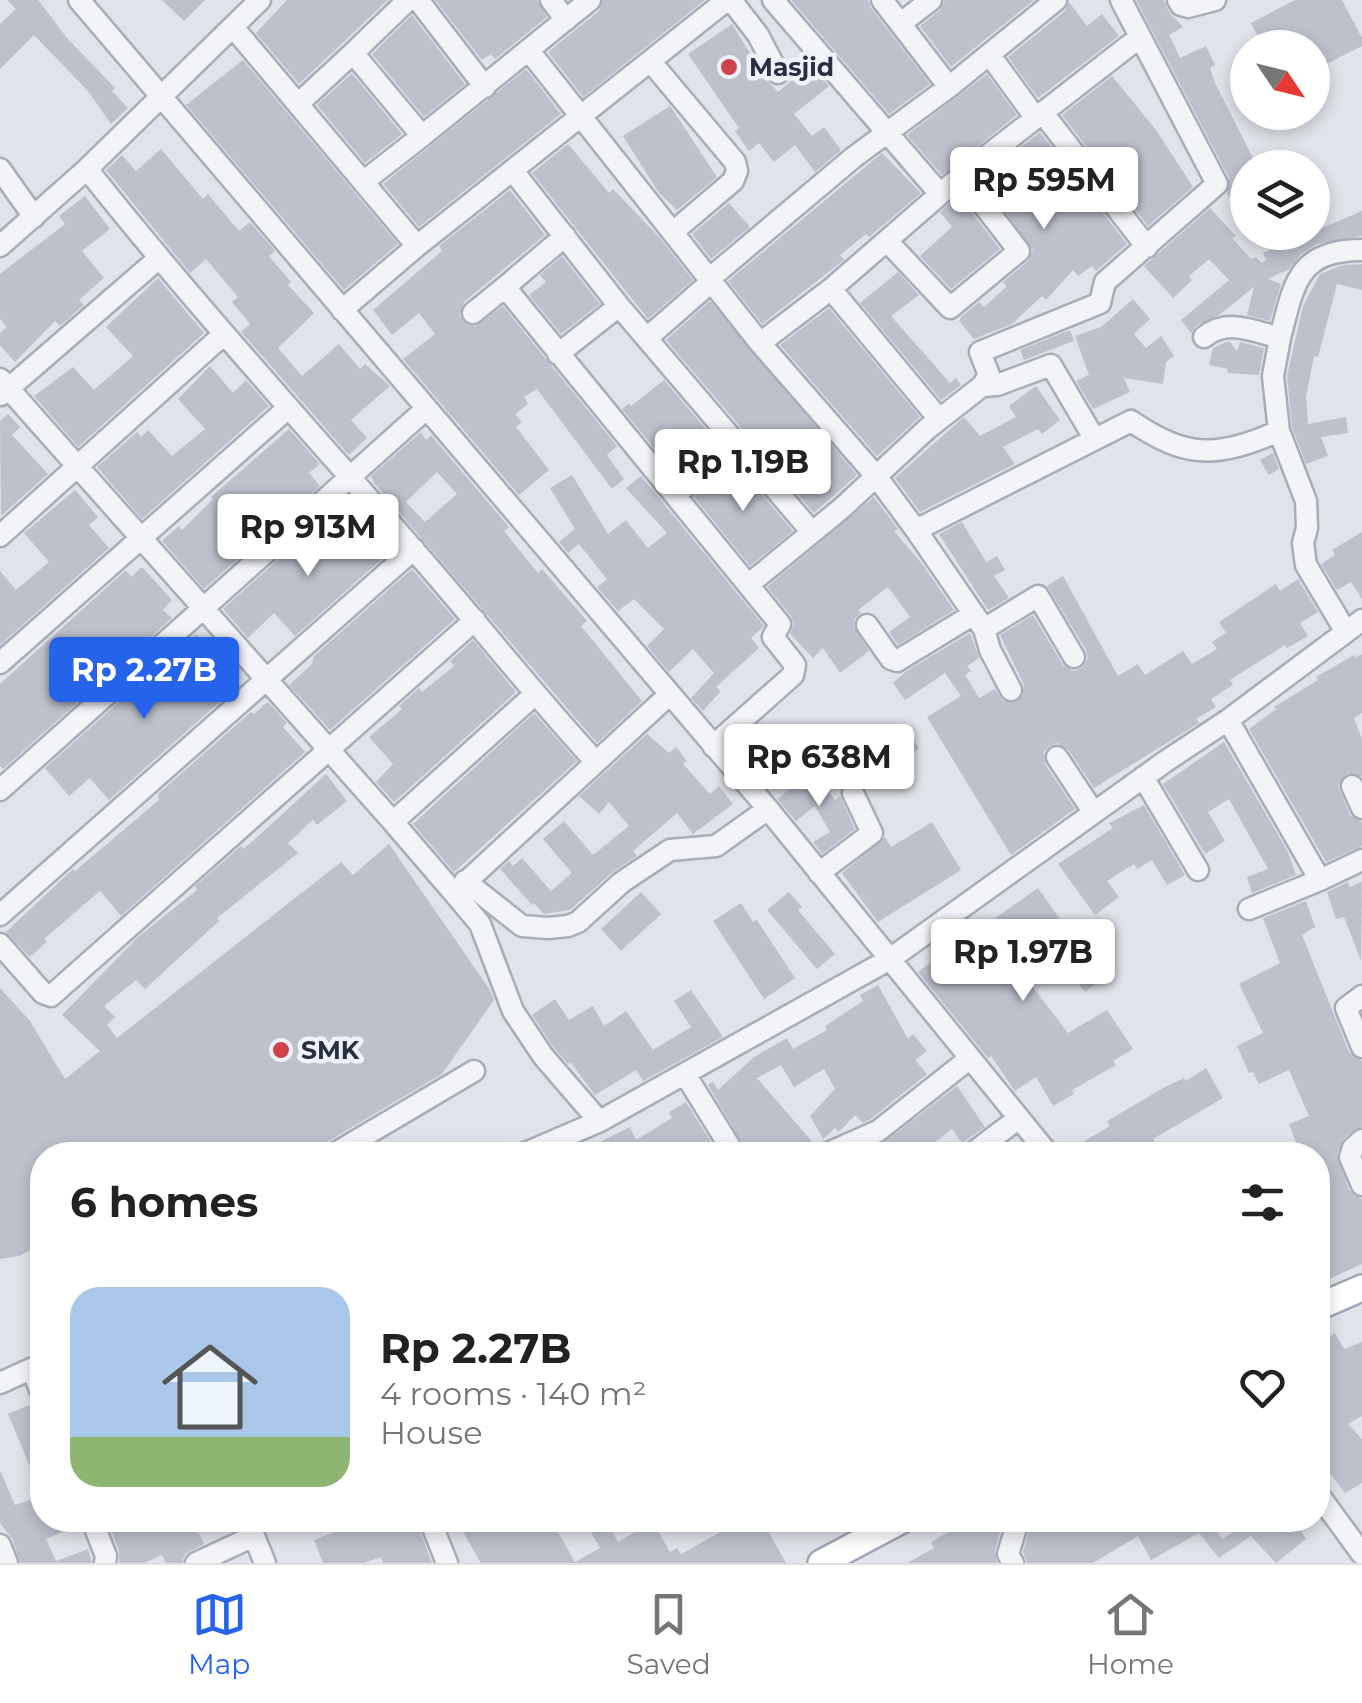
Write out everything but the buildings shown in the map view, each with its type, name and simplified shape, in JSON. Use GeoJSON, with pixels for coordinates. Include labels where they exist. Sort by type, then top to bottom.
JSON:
{"type":"FeatureCollection","features":[{"type":"Feature","properties":{"kind":"main road"},"geometry":{"type":"LineString","coordinates":[[1330,1302],[1362,1288]]}},
{"type":"Feature","properties":{"kind":"main road"},"geometry":{"type":"LineString","coordinates":[[821,1563],[879,1532]]}},
{"type":"Feature","properties":{"kind":"street"},"geometry":{"type":"LineString","coordinates":[[0,245],[86,170],[260,0]]}},
{"type":"Feature","properties":{"kind":"street"},"geometry":{"type":"LineString","coordinates":[[298,104],[408,0]]}},
{"type":"Feature","properties":{"kind":"street"},"geometry":{"type":"LineString","coordinates":[[418,0],[485,87]]}},
{"type":"Feature","properties":{"kind":"street"},"geometry":{"type":"LineString","coordinates":[[551,0],[566,20]]}},
{"type":"Feature","properties":{"kind":"street"},"geometry":{"type":"LineString","coordinates":[[363,182],[530,52],[590,0]]}},
{"type":"Feature","properties":{"kind":"street"},"geometry":{"type":"LineString","coordinates":[[342,310],[729,0],[758,35],[778,73]]}},
{"type":"Feature","properties":{"kind":"street"},"geometry":{"type":"LineString","coordinates":[[773,0],[940,194]]}},
{"type":"Feature","properties":{"kind":"street"},"geometry":{"type":"LineString","coordinates":[[882,0],[949,87]]}},
{"type":"Feature","properties":{"kind":"street"},"geometry":{"type":"LineString","coordinates":[[901,24],[931,0]]}},
{"type":"Feature","properties":{"kind":"street"},"geometry":{"type":"LineString","coordinates":[[647,338],[887,132],[990,54],[1032,8],[1056,0]]}},
{"type":"Feature","properties":{"kind":"street"},"geometry":{"type":"LineString","coordinates":[[748,586],[982,386],[989,375],[980,352],[1096,306],[1102,300],[1102,284],[1217,184],[1121,0]]}},
{"type":"Feature","properties":{"kind":"street"},"geometry":{"type":"LineString","coordinates":[[1178,0],[1188,7],[1216,0]]}},
{"type":"Feature","properties":{"kind":"street"},"geometry":{"type":"LineString","coordinates":[[89,4],[342,310],[768,809],[1038,1142]]}},
{"type":"Feature","properties":{"kind":"street"},"geometry":{"type":"LineString","coordinates":[[233,28],[418,246]]}},
{"type":"Feature","properties":{"kind":"street"},"geometry":{"type":"LineString","coordinates":[[760,344],[888,242],[961,176],[1140,37]]}},
{"type":"Feature","properties":{"kind":"street"},"geometry":{"type":"LineString","coordinates":[[530,52],[760,344],[876,476],[979,622],[1011,690]]}},
{"type":"Feature","properties":{"kind":"street"},"geometry":{"type":"LineString","coordinates":[[353,53],[422,136]]}},
{"type":"Feature","properties":{"kind":"street"},"geometry":{"type":"LineString","coordinates":[[990,54],[1146,247]]}},
{"type":"Feature","properties":{"kind":"street"},"geometry":{"type":"LineString","coordinates":[[651,62],[735,162],[737,171],[733,182],[673,232]]}},
{"type":"Feature","properties":{"kind":"street"},"geometry":{"type":"LineString","coordinates":[[0,169],[34,217]]}},
{"type":"Feature","properties":{"kind":"street"},"geometry":{"type":"LineString","coordinates":[[86,170],[223,335],[414,549],[534,695],[596,762]]}},
{"type":"Feature","properties":{"kind":"street"},"geometry":{"type":"LineString","coordinates":[[513,171],[619,306],[810,532]]}},
{"type":"Feature","properties":{"kind":"street"},"geometry":{"type":"LineString","coordinates":[[888,242],[950,308],[1018,251],[961,176]]}},
{"type":"Feature","properties":{"kind":"street"},"geometry":{"type":"LineString","coordinates":[[473,312],[566,236]]}},
{"type":"Feature","properties":{"kind":"street"},"geometry":{"type":"LineString","coordinates":[[551,1142],[599,1121],[890,960],[1354,626],[1306,564],[1306,501],[1279,431],[1273,376],[1297,279],[1305,266],[1330,252],[1362,250]]}},
{"type":"Feature","properties":{"kind":"street"},"geometry":{"type":"LineString","coordinates":[[158,259],[3,388],[78,466],[327,750],[459,887],[529,928],[568,926],[578,922],[622,882],[670,850],[716,846],[768,809]]}},
{"type":"Feature","properties":{"kind":"street"},"geometry":{"type":"LineString","coordinates":[[505,287],[780,624],[773,636],[795,670],[713,746]]}},
{"type":"Feature","properties":{"kind":"street"},"geometry":{"type":"LineString","coordinates":[[831,289],[938,420]]}},
{"type":"Feature","properties":{"kind":"street"},"geometry":{"type":"LineString","coordinates":[[558,354],[619,306]]}},
{"type":"Feature","properties":{"kind":"street"},"geometry":{"type":"LineString","coordinates":[[1204,337],[1213,330],[1232,326],[1280,338]]}},
{"type":"Feature","properties":{"kind":"street"},"geometry":{"type":"LineString","coordinates":[[0,536],[223,335]]}},
{"type":"Feature","properties":{"kind":"street"},"geometry":{"type":"LineString","coordinates":[[982,386],[997,385],[1051,365],[1094,438]]}},
{"type":"Feature","properties":{"kind":"street"},"geometry":{"type":"LineString","coordinates":[[0,662],[287,409]]}},
{"type":"Feature","properties":{"kind":"street"},"geometry":{"type":"LineString","coordinates":[[0,790],[426,409]]}},
{"type":"Feature","properties":{"kind":"street"},"geometry":{"type":"LineString","coordinates":[[916,530],[1131,422],[1175,448],[1210,450],[1249,443],[1279,431]]}},
{"type":"Feature","properties":{"kind":"street"},"geometry":{"type":"LineString","coordinates":[[675,494],[737,444]]}},
{"type":"Feature","properties":{"kind":"street"},"geometry":{"type":"LineString","coordinates":[[0,914],[414,549]]}},
{"type":"Feature","properties":{"kind":"street"},"geometry":{"type":"LineString","coordinates":[[866,625],[897,661],[1038,596],[1074,656]]}},
{"type":"Feature","properties":{"kind":"street"},"geometry":{"type":"LineString","coordinates":[[0,944],[42,993],[51,996],[475,620]]}},
{"type":"Feature","properties":{"kind":"street"},"geometry":{"type":"LineString","coordinates":[[459,887],[670,694]]}},
{"type":"Feature","properties":{"kind":"street"},"geometry":{"type":"LineString","coordinates":[[393,822],[534,695]]}},
{"type":"Feature","properties":{"kind":"street"},"geometry":{"type":"LineString","coordinates":[[1228,720],[1320,880]]}},
{"type":"Feature","properties":{"kind":"street"},"geometry":{"type":"LineString","coordinates":[[1057,757],[1094,812]]}},
{"type":"Feature","properties":{"kind":"street"},"geometry":{"type":"LineString","coordinates":[[1144,777],[1198,870]]}},
{"type":"Feature","properties":{"kind":"street"},"geometry":{"type":"LineString","coordinates":[[1352,786],[1362,808]]}},
{"type":"Feature","properties":{"kind":"street"},"geometry":{"type":"LineString","coordinates":[[819,873],[872,832],[854,793]]}},
{"type":"Feature","properties":{"kind":"street"},"geometry":{"type":"LineString","coordinates":[[1250,909],[1362,860]]}},
{"type":"Feature","properties":{"kind":"street"},"geometry":{"type":"LineString","coordinates":[[459,887],[480,924],[512,1011],[543,1056],[599,1121]]}},
{"type":"Feature","properties":{"kind":"street"},"geometry":{"type":"LineString","coordinates":[[1362,996],[1349,1003],[1346,1012],[1362,1048]]}},
{"type":"Feature","properties":{"kind":"street"},"geometry":{"type":"LineString","coordinates":[[848,1142],[878,1132],[969,1059]]}},
{"type":"Feature","properties":{"kind":"street"},"geometry":{"type":"LineString","coordinates":[[354,1142],[474,1071]]}},
{"type":"Feature","properties":{"kind":"street"},"geometry":{"type":"LineString","coordinates":[[684,1074],[726,1142]]}},
{"type":"Feature","properties":{"kind":"street"},"geometry":{"type":"LineString","coordinates":[[987,1142],[1019,1118]]}},
{"type":"Feature","properties":{"kind":"street"},"geometry":{"type":"LineString","coordinates":[[1362,1140],[1350,1157],[1362,1185]]}},
{"type":"Feature","properties":{"kind":"street"},"geometry":{"type":"LineString","coordinates":[[0,1383],[30,1370]]}},
{"type":"Feature","properties":{"kind":"street"},"geometry":{"type":"LineString","coordinates":[[1330,1510],[1362,1554]]}},
{"type":"Feature","properties":{"kind":"street"},"geometry":{"type":"LineString","coordinates":[[97,1532],[105,1563]]}},
{"type":"Feature","properties":{"kind":"street"},"geometry":{"type":"LineString","coordinates":[[435,1532],[447,1563]]}},
{"type":"Feature","properties":{"kind":"street"},"geometry":{"type":"LineString","coordinates":[[1014,1532],[1008,1552],[1014,1563]]}},
{"type":"Feature","properties":{"kind":"street"},"geometry":{"type":"LineString","coordinates":[[196,1563],[254,1536],[265,1563]]}},
{"type":"Feature","properties":{"kind":"street"},"geometry":{"type":"LineString","coordinates":[[0,1545],[7,1563]]}},
{"type":"Feature","properties":{"kind":"place","name":"Masjid"},"geometry":{"type":"Point","coordinates":[729,67]}},
{"type":"Feature","properties":{"kind":"place","name":"SMK"},"geometry":{"type":"Point","coordinates":[281,1050]}}]}
